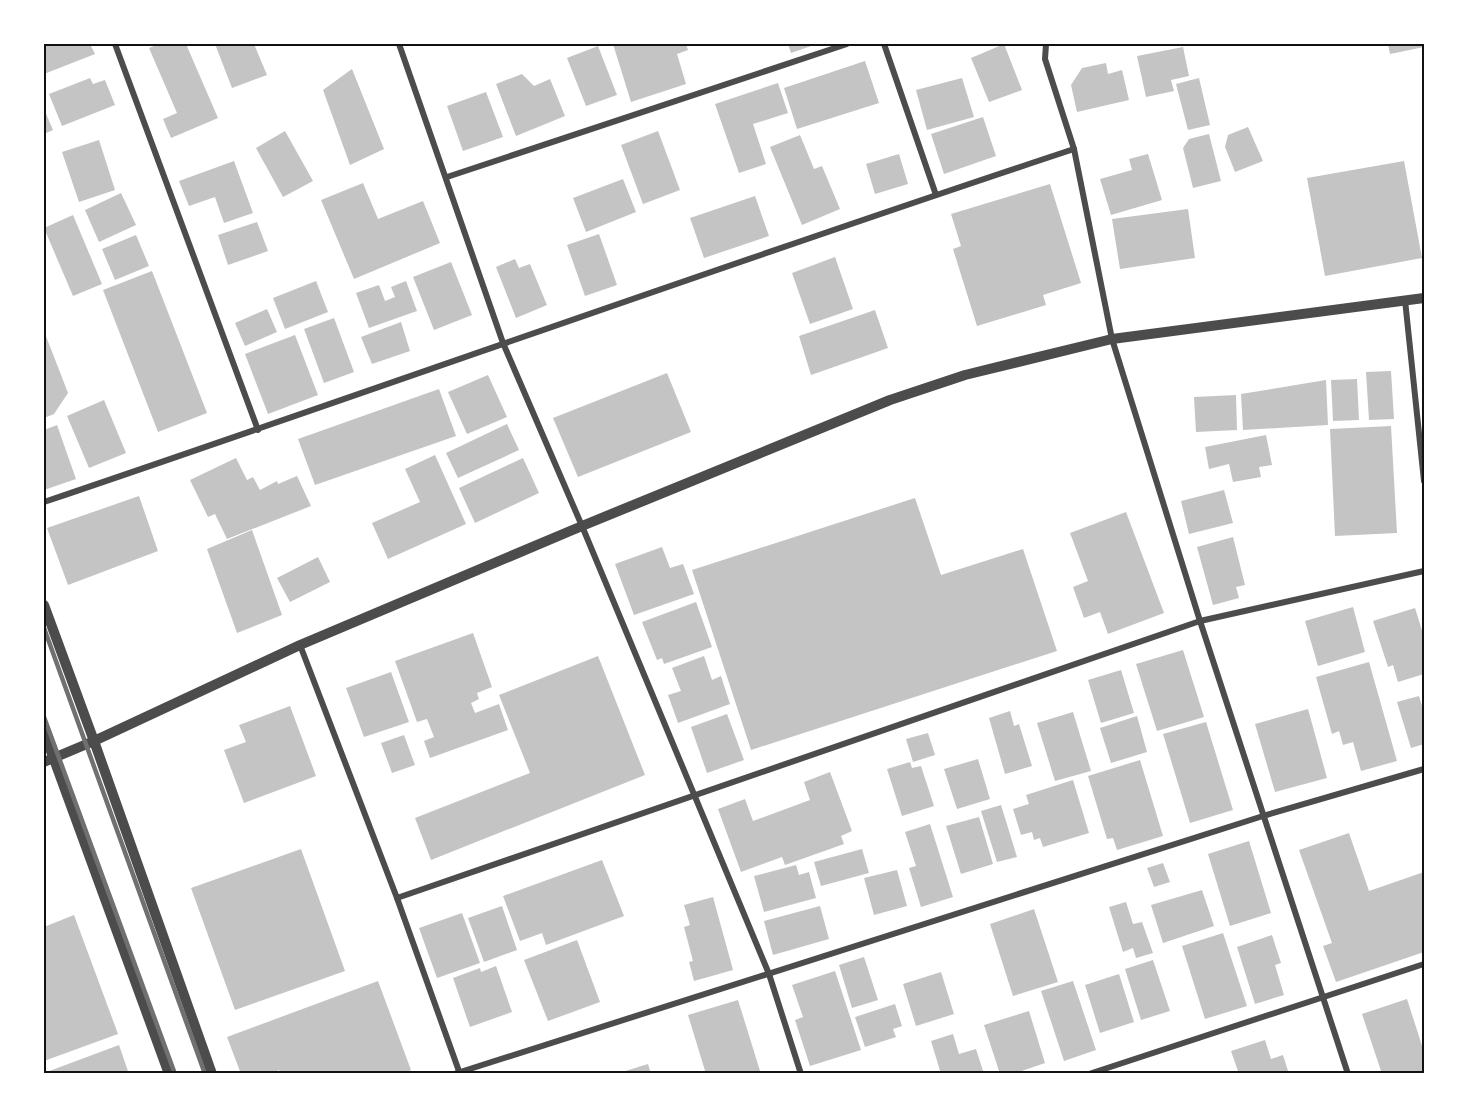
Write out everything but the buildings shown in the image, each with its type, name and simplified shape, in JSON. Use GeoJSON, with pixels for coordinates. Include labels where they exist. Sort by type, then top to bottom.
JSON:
{"type":"FeatureCollection","features":[{"type":"Feature","properties":{"kind":"street"},"geometry":{"type":"LineString","coordinates":[[115,44],[258,430]]}},
{"type":"Feature","properties":{"kind":"street"},"geometry":{"type":"LineString","coordinates":[[399,44],[503,343],[769,974],[801,1074]]}},
{"type":"Feature","properties":{"kind":"street"},"geometry":{"type":"LineString","coordinates":[[447,177],[847,44]]}},
{"type":"Feature","properties":{"kind":"street"},"geometry":{"type":"LineString","coordinates":[[884,44],[936,195]]}},
{"type":"Feature","properties":{"kind":"street"},"geometry":{"type":"LineString","coordinates":[[1044,44],[1045,59],[1074,149],[1112,339],[1200,621],[1348,1074]]}},
{"type":"Feature","properties":{"kind":"street"},"geometry":{"type":"LineString","coordinates":[[44,502],[1074,149]]}},
{"type":"Feature","properties":{"kind":"street"},"geometry":{"type":"LineString","coordinates":[[48,760],[94,741],[300,645],[890,400],[965,375],[1112,339],[1425,298]]}},
{"type":"Feature","properties":{"kind":"street"},"geometry":{"type":"LineString","coordinates":[[1405,300],[1425,480]]}},
{"type":"Feature","properties":{"kind":"street"},"geometry":{"type":"LineString","coordinates":[[397,898],[1200,621],[1425,571]]}},
{"type":"Feature","properties":{"kind":"street"},"geometry":{"type":"LineString","coordinates":[[44,605],[212,1074]]}},
{"type":"Feature","properties":{"kind":"street"},"geometry":{"type":"LineString","coordinates":[[300,645],[397,898],[458,1073],[1263,816],[1425,769]]}},
{"type":"Feature","properties":{"kind":"street"},"geometry":{"type":"LineString","coordinates":[[44,732],[48,760],[169,1074]]}},
{"type":"Feature","properties":{"kind":"street"},"geometry":{"type":"LineString","coordinates":[[1089,1074],[1425,964]]}},
{"type":"Feature","properties":{"kind":"railway"},"geometry":{"type":"LineString","coordinates":[[44,628],[205,1074]]}},
{"type":"Feature","properties":{"kind":"railway"},"geometry":{"type":"LineString","coordinates":[[44,717],[175,1074]]}}]}
